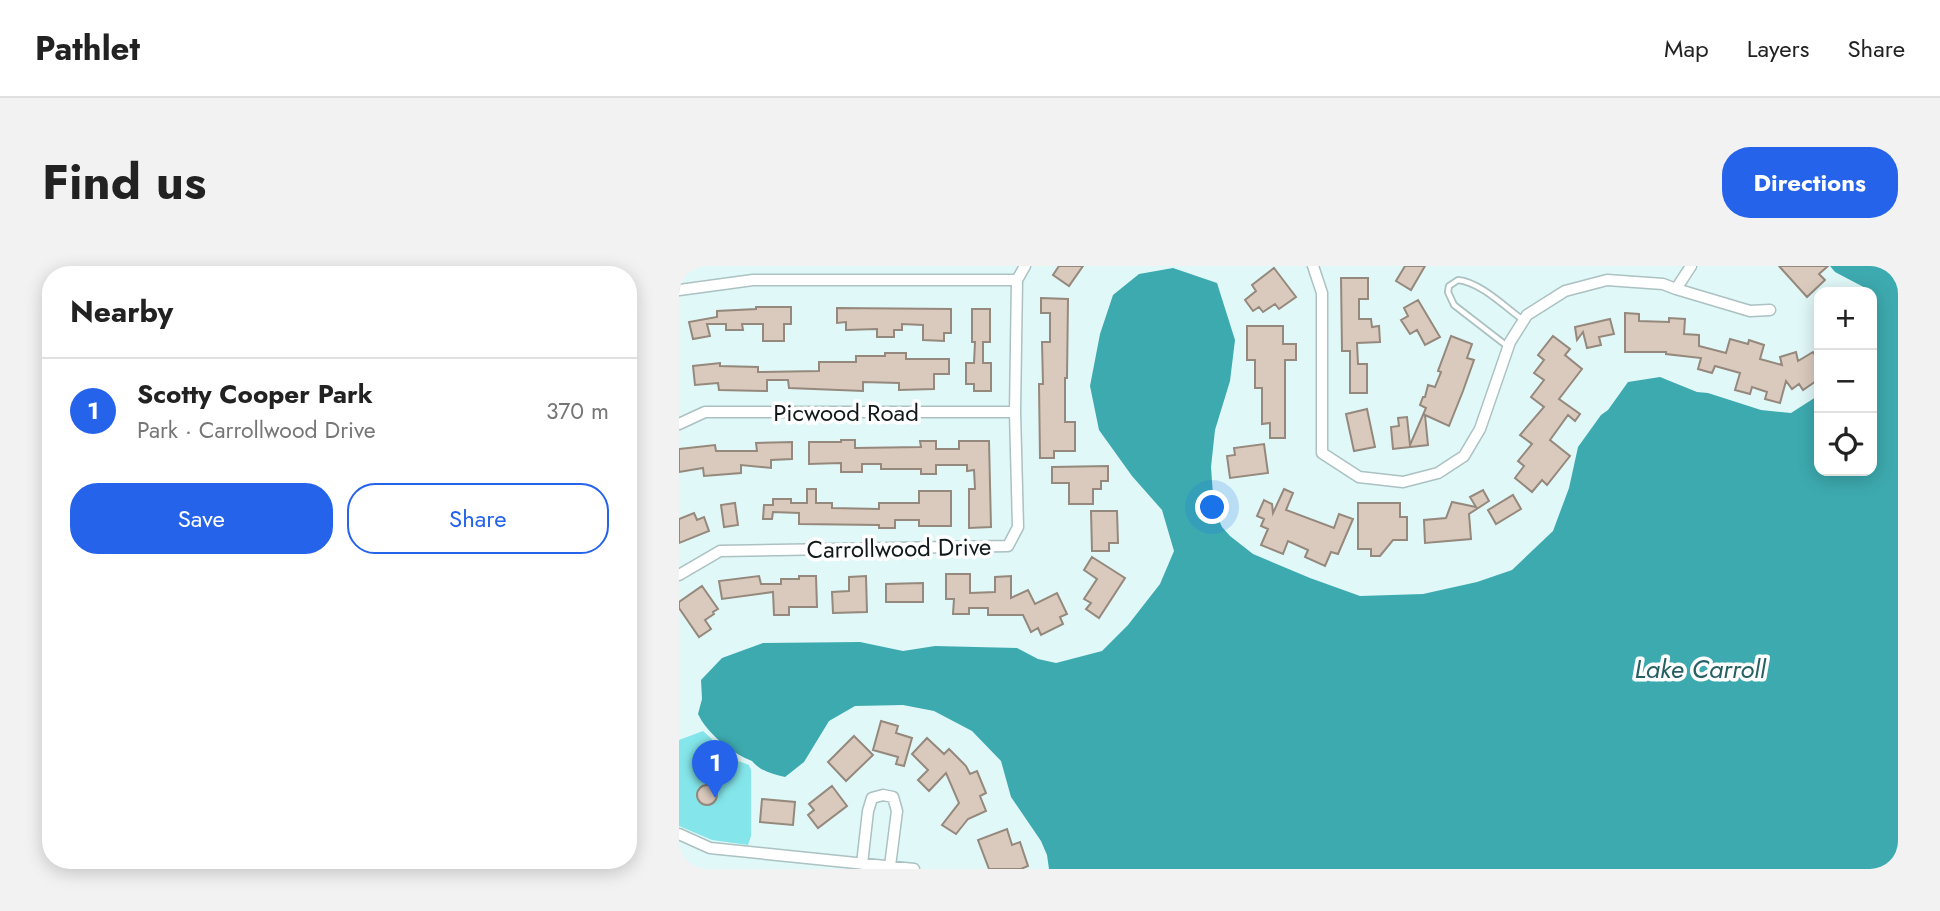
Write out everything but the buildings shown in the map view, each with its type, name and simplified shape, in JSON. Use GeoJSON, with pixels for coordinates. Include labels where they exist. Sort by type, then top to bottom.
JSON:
{"type":"FeatureCollection","features":[{"type":"Feature","properties":{"kind":"street","name":"Carrollwood Drive"},"geometry":{"type":"LineString","coordinates":[[679,575],[720,551],[1008,546],[1018,527],[1015,412],[1017,280],[1025,266]]}},
{"type":"Feature","properties":{"kind":"street"},"geometry":{"type":"LineString","coordinates":[[1313,266],[1322,293],[1322,453],[1359,477],[1403,482],[1437,473],[1464,456],[1480,429],[1508,346],[1527,315],[1565,291],[1607,280],[1663,284],[1750,311],[1770,310]]}},
{"type":"Feature","properties":{"kind":"street"},"geometry":{"type":"LineString","coordinates":[[1677,289],[1691,266]]}},
{"type":"Feature","properties":{"kind":"street"},"geometry":{"type":"LineString","coordinates":[[679,290],[753,280],[1017,280]]}},
{"type":"Feature","properties":{"kind":"street","name":"Picwood Road"},"geometry":{"type":"LineString","coordinates":[[679,424],[705,412],[1015,412]]}},
{"type":"Feature","properties":{"kind":"street"},"geometry":{"type":"LineString","coordinates":[[862,863],[872,798],[883,795],[893,797],[897,811],[890,866]]}},
{"type":"Feature","properties":{"kind":"street"},"geometry":{"type":"LineString","coordinates":[[679,834],[710,848],[914,869]]}},
{"type":"Feature","properties":{"kind":"lane"},"geometry":{"type":"LineString","coordinates":[[1508,346],[1454,306],[1448,292],[1449,286],[1458,280],[1476,285],[1524,321]]}},
{"type":"Feature","properties":{"kind":"shaded area"},"geometry":{"type":"Polygon","coordinates":[[[703,731],[713,740],[722,755],[749,765],[751,770],[751,836],[748,845],[712,840],[679,826],[679,740],[703,731]]]}},
{"type":"Feature","properties":{"kind":"water","name":"Lake Carroll"},"geometry":{"type":"Polygon","coordinates":[[[1830,266],[1898,266],[1898,869],[1049,869],[1041,841],[1011,797],[1001,761],[972,731],[934,711],[903,705],[855,706],[829,721],[804,762],[785,777],[763,770],[728,748],[707,728],[698,714],[702,699],[701,680],[722,658],[763,643],[860,642],[903,651],[935,646],[1017,648],[1038,659],[1056,663],[1102,651],[1128,625],[1160,584],[1174,551],[1162,510],[1132,476],[1099,430],[1090,386],[1100,334],[1113,295],[1139,274],[1173,268],[1217,283],[1235,340],[1230,381],[1215,430],[1211,467],[1214,509],[1222,527],[1253,554],[1360,596],[1423,594],[1477,582],[1512,570],[1553,531],[1569,488],[1578,447],[1628,382],[1660,377],[1697,392],[1761,410],[1791,413],[1814,398],[1814,476],[1877,476],[1877,287],[1864,287],[1835,272],[1830,266]]]}},
{"type":"Feature","properties":{"kind":"place","name":"Scotty Cooper Park"},"geometry":{"type":"Point","coordinates":[715,798]}}]}
